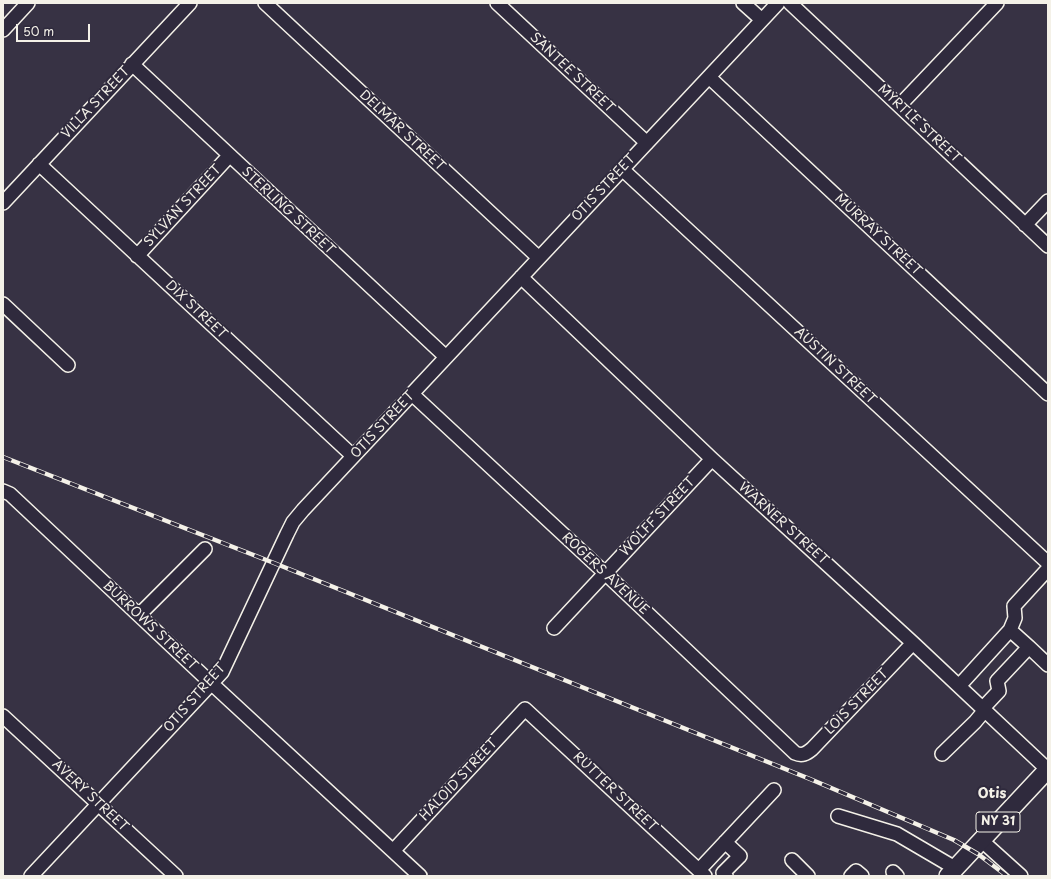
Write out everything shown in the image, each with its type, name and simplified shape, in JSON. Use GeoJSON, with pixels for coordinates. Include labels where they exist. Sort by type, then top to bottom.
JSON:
{"type":"FeatureCollection","features":[{"type":"Feature","properties":{"kind":"main road","name":"NY 31"},"geometry":{"type":"LineString","coordinates":[[951,872],[1048,769]]}},
{"type":"Feature","properties":{"kind":"street"},"geometry":{"type":"LineString","coordinates":[[3,30],[28,3]]}},
{"type":"Feature","properties":{"kind":"street","name":"VILLA STREET"},"geometry":{"type":"LineString","coordinates":[[3,202],[190,3]]}},
{"type":"Feature","properties":{"kind":"street","name":"DELMAR STREET"},"geometry":{"type":"LineString","coordinates":[[265,3],[539,258]]}},
{"type":"Feature","properties":{"kind":"street","name":"SANTEE STREET"},"geometry":{"type":"LineString","coordinates":[[497,3],[647,143]]}},
{"type":"Feature","properties":{"kind":"street"},"geometry":{"type":"LineString","coordinates":[[743,3],[762,20]]}},
{"type":"Feature","properties":{"kind":"street","name":"OTIS STREET"},"geometry":{"type":"LineString","coordinates":[[31,876],[222,672],[293,522],[303,510],[778,3]]}},
{"type":"Feature","properties":{"kind":"street","name":"MYRTLE STREET"},"geometry":{"type":"LineString","coordinates":[[790,3],[1048,246]]}},
{"type":"Feature","properties":{"kind":"street"},"geometry":{"type":"LineString","coordinates":[[900,105],[997,3]]}},
{"type":"Feature","properties":{"kind":"street","name":"STERLING STREET"},"geometry":{"type":"LineString","coordinates":[[132,64],[446,357]]}},
{"type":"Feature","properties":{"kind":"street","name":"MURRAY STREET"},"geometry":{"type":"LineString","coordinates":[[709,77],[1048,394]]}},
{"type":"Feature","properties":{"kind":"street","name":"SYLVAN STREET"},"geometry":{"type":"LineString","coordinates":[[137,256],[229,156]]}},
{"type":"Feature","properties":{"kind":"street","name":"DIX STREET"},"geometry":{"type":"LineString","coordinates":[[39,164],[353,456]]}},
{"type":"Feature","properties":{"kind":"street","name":"AUSTIN STREET"},"geometry":{"type":"LineString","coordinates":[[622,169],[1048,563]]}},
{"type":"Feature","properties":{"kind":"street"},"geometry":{"type":"LineString","coordinates":[[1025,225],[1048,201]]}},
{"type":"Feature","properties":{"kind":"street","name":"WARNER STREET"},"geometry":{"type":"LineString","coordinates":[[521,277],[712,459],[1048,769]]}},
{"type":"Feature","properties":{"kind":"street"},"geometry":{"type":"LineString","coordinates":[[3,304],[68,365]]}},
{"type":"Feature","properties":{"kind":"street","name":"ROGERS AVENUE"},"geometry":{"type":"LineString","coordinates":[[412,394],[606,574],[791,751],[798,754]]}},
{"type":"Feature","properties":{"kind":"street","name":"WOLFF STREET"},"geometry":{"type":"LineString","coordinates":[[554,628],[712,459]]}},
{"type":"Feature","properties":{"kind":"street","name":"BURROWS STREET"},"geometry":{"type":"LineString","coordinates":[[6,495],[139,615],[420,876]]}},
{"type":"Feature","properties":{"kind":"street"},"geometry":{"type":"LineString","coordinates":[[139,615],[205,549]]}},
{"type":"Feature","properties":{"kind":"street"},"geometry":{"type":"LineString","coordinates":[[959,686],[1010,630],[1015,618],[1014,606],[1048,569]]}},
{"type":"Feature","properties":{"kind":"street"},"geometry":{"type":"LineString","coordinates":[[1010,630],[1048,665]]}},
{"type":"Feature","properties":{"kind":"street","name":"LOIS STREET"},"geometry":{"type":"LineString","coordinates":[[798,754],[807,753],[812,749],[913,643]]}},
{"type":"Feature","properties":{"kind":"street"},"geometry":{"type":"LineString","coordinates":[[942,754],[975,722],[999,691],[997,681],[1029,647]]}},
{"type":"Feature","properties":{"kind":"street","name":"HALOID STREET"},"geometry":{"type":"LineString","coordinates":[[393,851],[525,708]]}},
{"type":"Feature","properties":{"kind":"street","name":"RUTTER STREET"},"geometry":{"type":"LineString","coordinates":[[525,708],[702,873]]}},
{"type":"Feature","properties":{"kind":"street","name":"AVERY STREET"},"geometry":{"type":"LineString","coordinates":[[3,716],[176,876]]}},
{"type":"Feature","properties":{"kind":"street"},"geometry":{"type":"LineString","coordinates":[[702,873],[725,842],[774,790]]}},
{"type":"Feature","properties":{"kind":"street"},"geometry":{"type":"LineString","coordinates":[[838,816],[896,834],[951,872]]}},
{"type":"Feature","properties":{"kind":"street"},"geometry":{"type":"LineString","coordinates":[[981,840],[1021,876]]}},
{"type":"Feature","properties":{"kind":"street"},"geometry":{"type":"LineString","coordinates":[[725,842],[740,856],[723,873],[726,876]]}},
{"type":"Feature","properties":{"kind":"street"},"geometry":{"type":"LineString","coordinates":[[792,860],[808,876]]}},
{"type":"Feature","properties":{"kind":"street"},"geometry":{"type":"LineString","coordinates":[[852,876],[856,871],[862,876]]}},
{"type":"Feature","properties":{"kind":"railway"},"geometry":{"type":"LineString","coordinates":[[3,457],[274,563],[810,779],[954,840],[978,854],[1007,876]]}},
{"type":"Feature","properties":{"kind":"district","name":"Otis"},"geometry":{"type":"Point","coordinates":[992,794]}}]}
